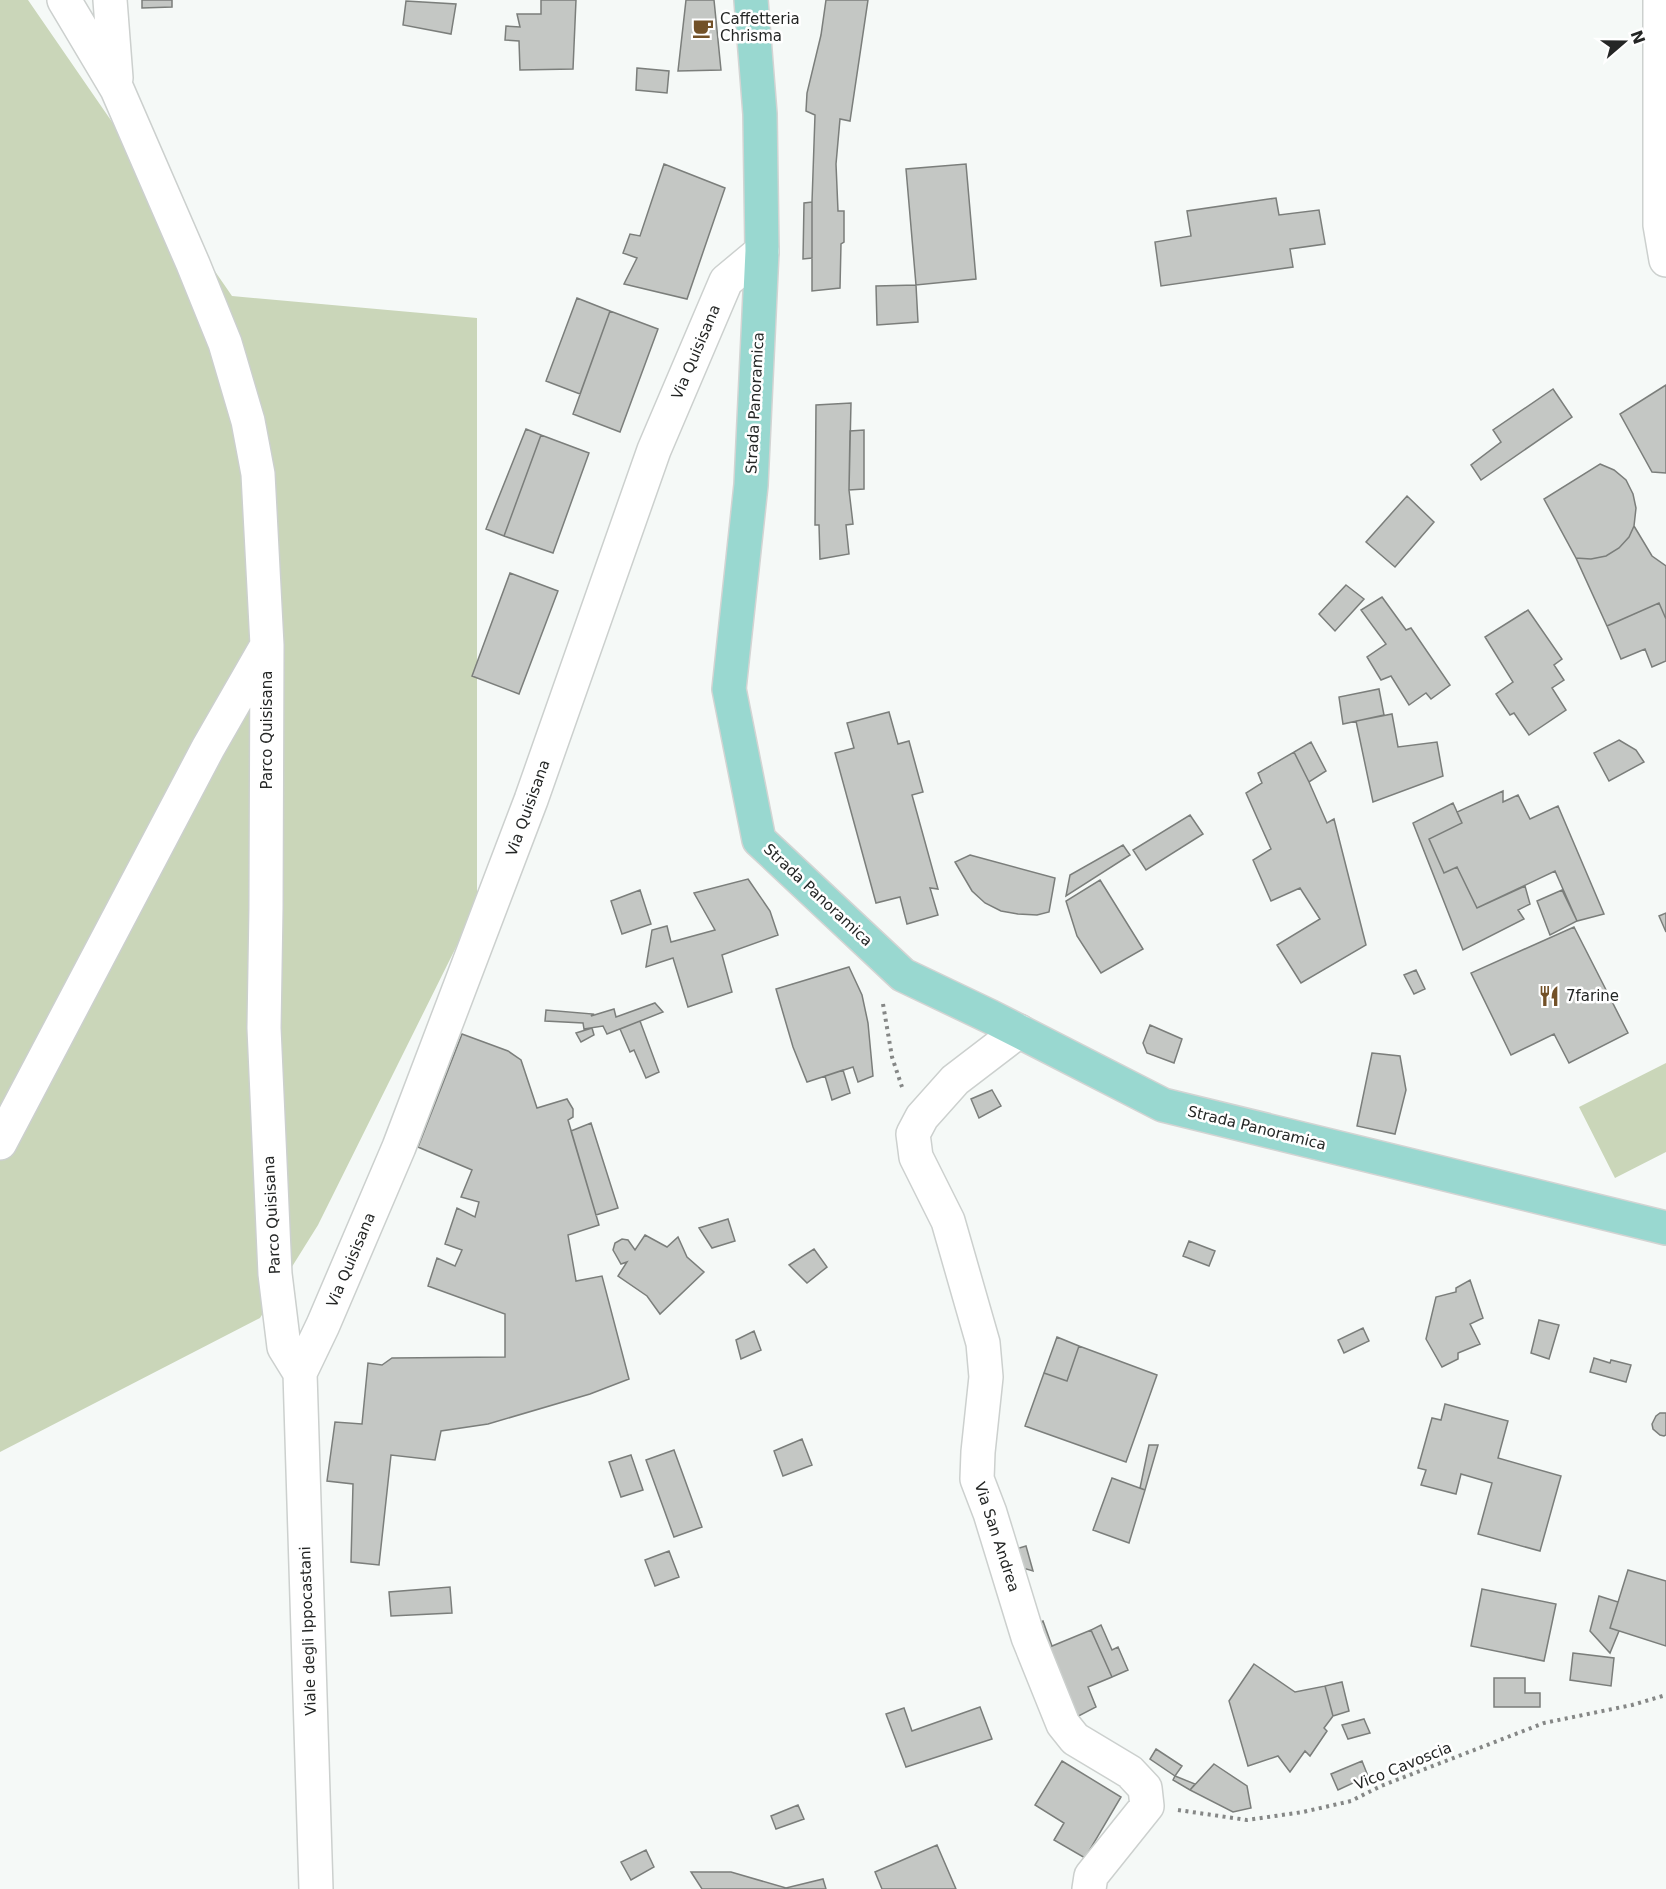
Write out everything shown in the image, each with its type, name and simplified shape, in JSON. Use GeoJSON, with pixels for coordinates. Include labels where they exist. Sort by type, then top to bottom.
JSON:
{"type":"FeatureCollection","features":[{"type":"Feature","properties":{"kind":"main road","name":"Strada Panoramica"},"geometry":{"type":"LineString","coordinates":[[751,0],[760,114],[762,251],[751,485],[729,689],[759,840],[903,975],[1164,1105],[1666,1228]]}},
{"type":"Feature","properties":{"kind":"street"},"geometry":{"type":"LineString","coordinates":[[64,0],[117,89],[194,264],[225,343],[248,421],[258,474],[267,645]]}},
{"type":"Feature","properties":{"kind":"street"},"geometry":{"type":"LineString","coordinates":[[110,0],[117,89]]}},
{"type":"Feature","properties":{"kind":"street"},"geometry":{"type":"LineString","coordinates":[[1660,0],[1660,225],[1666,260]]}},
{"type":"Feature","properties":{"kind":"street","name":"Via Quisisana"},"geometry":{"type":"LineString","coordinates":[[300,1373],[399,1148],[531,800],[654,450],[726,281],[762,251]]}},
{"type":"Feature","properties":{"kind":"street","name":"Parco Quisisana"},"geometry":{"type":"LineString","coordinates":[[0,1143],[208,748],[267,645]]}},
{"type":"Feature","properties":{"kind":"street","name":"Parco Quisisana"},"geometry":{"type":"LineString","coordinates":[[267,645],[264,1028],[274,1274],[284,1347],[300,1373]]}},
{"type":"Feature","properties":{"kind":"street"},"geometry":{"type":"LineString","coordinates":[[916,1127],[955,1080],[1019,1031]]}},
{"type":"Feature","properties":{"kind":"street","name":"Via San Andrea"},"geometry":{"type":"LineString","coordinates":[[916,1127],[913,1134],[916,1157],[948,1221],[983,1343],[986,1377],[977,1479],[990,1513],[1028,1637],[1063,1724],[1075,1739],[1130,1772],[1144,1788],[1145,1797]]}},
{"type":"Feature","properties":{"kind":"street","name":"Viale degli Ippocastani"},"geometry":{"type":"LineString","coordinates":[[300,1373],[316,1889]]}},
{"type":"Feature","properties":{"kind":"street"},"geometry":{"type":"LineString","coordinates":[[1089,1889],[1091,1876],[1147,1806],[1145,1797]]}},
{"type":"Feature","properties":{"kind":"path"},"geometry":{"type":"LineString","coordinates":[[882,997],[892,1057],[916,1127]]}},
{"type":"Feature","properties":{"kind":"path","name":"Vico Cavoscia"},"geometry":{"type":"LineString","coordinates":[[1145,1797],[1180,1811],[1247,1820],[1303,1812],[1351,1801],[1381,1786],[1544,1724],[1632,1705],[1666,1695]]}},
{"type":"Feature","properties":{"kind":"green space"},"geometry":{"type":"Polygon","coordinates":[[[0,0],[28,0],[232,296],[477,318],[477,905],[318,1225],[260,1318],[0,1452],[0,0]]]}},
{"type":"Feature","properties":{"kind":"green space"},"geometry":{"type":"Polygon","coordinates":[[[1666,1063],[1666,1152],[1615,1178],[1579,1107],[1666,1063]]]}},
{"type":"Feature","properties":{"kind":"building"},"geometry":{"type":"Polygon","coordinates":[[[142,0],[172,0],[172,7],[142,8],[142,0]]]}},
{"type":"Feature","properties":{"kind":"building"},"geometry":{"type":"Polygon","coordinates":[[[541,0],[576,0],[573,69],[520,70],[519,41],[505,40],[506,26],[520,27],[517,14],[541,14],[541,0]]]}},
{"type":"Feature","properties":{"kind":"building"},"geometry":{"type":"Polygon","coordinates":[[[686,0],[714,0],[721,70],[678,71],[686,0]]]}},
{"type":"Feature","properties":{"kind":"building"},"geometry":{"type":"Polygon","coordinates":[[[826,0],[868,0],[850,121],[840,119],[836,164],[838,211],[844,211],[844,242],[841,244],[840,288],[812,291],[815,115],[806,111],[807,93],[821,35],[826,0]]]}},
{"type":"Feature","properties":{"kind":"building"},"geometry":{"type":"Polygon","coordinates":[[[406,1],[456,4],[451,34],[403,25],[406,1]]]}},
{"type":"Feature","properties":{"kind":"building"},"geometry":{"type":"Polygon","coordinates":[[[637,68],[669,71],[667,93],[636,90],[637,68]]]}},
{"type":"Feature","properties":{"kind":"building"},"geometry":{"type":"Polygon","coordinates":[[[664,164],[725,188],[687,299],[624,284],[637,258],[623,253],[630,234],[640,236],[664,164]]]}},
{"type":"Feature","properties":{"kind":"building"},"geometry":{"type":"Polygon","coordinates":[[[966,164],[976,279],[916,285],[906,169],[966,164]]]}},
{"type":"Feature","properties":{"kind":"building"},"geometry":{"type":"Polygon","coordinates":[[[1276,198],[1279,215],[1319,210],[1325,244],[1290,249],[1293,267],[1161,286],[1155,242],[1191,236],[1187,211],[1276,198]]]}},
{"type":"Feature","properties":{"kind":"building"},"geometry":{"type":"Polygon","coordinates":[[[812,202],[812,258],[803,259],[804,203],[812,202]]]}},
{"type":"Feature","properties":{"kind":"building"},"geometry":{"type":"Polygon","coordinates":[[[916,285],[918,322],[877,325],[876,286],[916,285]]]}},
{"type":"Feature","properties":{"kind":"building"},"geometry":{"type":"Polygon","coordinates":[[[577,298],[610,311],[580,394],[546,381],[577,298]]]}},
{"type":"Feature","properties":{"kind":"building"},"geometry":{"type":"Polygon","coordinates":[[[610,311],[658,329],[620,432],[573,414],[610,311]]]}},
{"type":"Feature","properties":{"kind":"building"},"geometry":{"type":"Polygon","coordinates":[[[1666,385],[1666,473],[1652,472],[1620,414],[1666,385]]]}},
{"type":"Feature","properties":{"kind":"building"},"geometry":{"type":"Polygon","coordinates":[[[1553,389],[1572,417],[1481,480],[1471,465],[1501,442],[1493,430],[1553,389]]]}},
{"type":"Feature","properties":{"kind":"building"},"geometry":{"type":"Polygon","coordinates":[[[851,403],[849,490],[853,524],[846,525],[849,554],[820,559],[819,525],[815,525],[816,405],[851,403]]]}},
{"type":"Feature","properties":{"kind":"building"},"geometry":{"type":"Polygon","coordinates":[[[526,429],[541,435],[504,536],[486,529],[526,429]]]}},
{"type":"Feature","properties":{"kind":"building"},"geometry":{"type":"Polygon","coordinates":[[[864,430],[864,489],[849,490],[850,431],[864,430]]]}},
{"type":"Feature","properties":{"kind":"building"},"geometry":{"type":"Polygon","coordinates":[[[541,435],[589,453],[553,553],[504,536],[541,435]]]}},
{"type":"Feature","properties":{"kind":"building"},"geometry":{"type":"Polygon","coordinates":[[[1600,464],[1614,470],[1626,480],[1633,494],[1636,508],[1634,526],[1629,537],[1619,548],[1606,556],[1591,559],[1576,558],[1544,499],[1600,464]]]}},
{"type":"Feature","properties":{"kind":"building"},"geometry":{"type":"Polygon","coordinates":[[[1407,496],[1434,522],[1395,567],[1366,542],[1407,496]]]}},
{"type":"Feature","properties":{"kind":"building"},"geometry":{"type":"Polygon","coordinates":[[[1634,526],[1652,556],[1666,566],[1666,619],[1659,603],[1607,626],[1576,558],[1591,559],[1606,556],[1619,548],[1629,537],[1634,526]]]}},
{"type":"Feature","properties":{"kind":"building"},"geometry":{"type":"Polygon","coordinates":[[[510,573],[558,591],[519,694],[472,676],[510,573]]]}},
{"type":"Feature","properties":{"kind":"building"},"geometry":{"type":"Polygon","coordinates":[[[1346,585],[1364,599],[1335,631],[1319,614],[1346,585]]]}},
{"type":"Feature","properties":{"kind":"building"},"geometry":{"type":"Polygon","coordinates":[[[1382,597],[1406,630],[1411,628],[1450,685],[1431,699],[1426,693],[1409,705],[1391,676],[1381,680],[1367,657],[1386,644],[1361,610],[1382,597]]]}},
{"type":"Feature","properties":{"kind":"building"},"geometry":{"type":"Polygon","coordinates":[[[1659,603],[1666,619],[1666,661],[1652,667],[1645,649],[1621,659],[1607,626],[1659,603]]]}},
{"type":"Feature","properties":{"kind":"building"},"geometry":{"type":"Polygon","coordinates":[[[1528,610],[1562,659],[1554,665],[1564,680],[1552,688],[1566,710],[1529,735],[1514,713],[1510,715],[1496,694],[1513,682],[1485,637],[1528,610]]]}},
{"type":"Feature","properties":{"kind":"building"},"geometry":{"type":"Polygon","coordinates":[[[1379,689],[1384,715],[1343,724],[1339,697],[1379,689]]]}},
{"type":"Feature","properties":{"kind":"building"},"geometry":{"type":"Polygon","coordinates":[[[889,712],[898,744],[909,741],[923,792],[912,795],[938,889],[930,888],[938,915],[907,924],[900,897],[876,903],[835,753],[854,748],[847,723],[889,712]]]}},
{"type":"Feature","properties":{"kind":"building"},"geometry":{"type":"Polygon","coordinates":[[[1392,714],[1398,747],[1437,742],[1443,776],[1373,802],[1356,721],[1392,714]]]}},
{"type":"Feature","properties":{"kind":"building"},"geometry":{"type":"Polygon","coordinates":[[[1619,740],[1636,750],[1644,762],[1609,781],[1594,753],[1619,740]]]}},
{"type":"Feature","properties":{"kind":"building"},"geometry":{"type":"Polygon","coordinates":[[[1311,742],[1326,771],[1309,782],[1294,752],[1311,742]]]}},
{"type":"Feature","properties":{"kind":"building"},"geometry":{"type":"Polygon","coordinates":[[[1294,752],[1327,823],[1334,819],[1366,945],[1301,983],[1277,945],[1320,919],[1300,888],[1271,901],[1253,860],[1271,849],[1246,793],[1262,783],[1258,773],[1294,752]]]}},
{"type":"Feature","properties":{"kind":"building"},"geometry":{"type":"Polygon","coordinates":[[[1503,791],[1503,802],[1518,795],[1530,819],[1558,806],[1604,914],[1577,921],[1555,871],[1477,908],[1457,867],[1444,873],[1429,839],[1462,823],[1457,812],[1503,791]]]}},
{"type":"Feature","properties":{"kind":"building"},"geometry":{"type":"Polygon","coordinates":[[[1453,803],[1462,823],[1429,839],[1444,873],[1457,867],[1477,908],[1525,886],[1530,904],[1518,910],[1524,919],[1463,950],[1413,823],[1453,803]]]}},
{"type":"Feature","properties":{"kind":"building"},"geometry":{"type":"Polygon","coordinates":[[[1190,815],[1203,834],[1146,870],[1133,850],[1190,815]]]}},
{"type":"Feature","properties":{"kind":"building"},"geometry":{"type":"Polygon","coordinates":[[[1123,845],[1130,855],[1066,896],[1070,875],[1123,845]]]}},
{"type":"Feature","properties":{"kind":"building"},"geometry":{"type":"Polygon","coordinates":[[[970,855],[1055,878],[1049,912],[1037,915],[1018,914],[1001,911],[985,903],[972,891],[955,862],[970,855]]]}},
{"type":"Feature","properties":{"kind":"building"},"geometry":{"type":"Polygon","coordinates":[[[748,879],[770,911],[778,935],[722,955],[732,992],[688,1007],[673,958],[646,967],[652,930],[667,926],[671,942],[715,930],[694,893],[748,879]]]}},
{"type":"Feature","properties":{"kind":"building"},"geometry":{"type":"Polygon","coordinates":[[[1100,880],[1143,949],[1101,973],[1077,936],[1066,901],[1100,880]]]}},
{"type":"Feature","properties":{"kind":"building"},"geometry":{"type":"Polygon","coordinates":[[[640,890],[651,924],[622,934],[611,901],[640,890]]]}},
{"type":"Feature","properties":{"kind":"building"},"geometry":{"type":"Polygon","coordinates":[[[1562,890],[1577,921],[1550,935],[1537,901],[1562,890]]]}},
{"type":"Feature","properties":{"kind":"building"},"geometry":{"type":"Polygon","coordinates":[[[1666,913],[1666,932],[1659,916],[1666,913]]]}},
{"type":"Feature","properties":{"kind":"building"},"geometry":{"type":"Polygon","coordinates":[[[1574,927],[1628,1033],[1569,1063],[1554,1034],[1511,1055],[1471,973],[1574,927]]]}},
{"type":"Feature","properties":{"kind":"building"},"geometry":{"type":"Polygon","coordinates":[[[849,967],[862,995],[868,1023],[873,1076],[858,1082],[853,1067],[807,1082],[793,1047],[776,989],[849,967]]]}},
{"type":"Feature","properties":{"kind":"building"},"geometry":{"type":"Polygon","coordinates":[[[1416,970],[1425,989],[1414,994],[1404,975],[1416,970]]]}},
{"type":"Feature","properties":{"kind":"building"},"geometry":{"type":"Polygon","coordinates":[[[655,1003],[663,1012],[607,1034],[603,1026],[584,1029],[583,1023],[545,1021],[546,1010],[593,1014],[591,1016],[614,1009],[616,1017],[655,1003]]]}},
{"type":"Feature","properties":{"kind":"building"},"geometry":{"type":"Polygon","coordinates":[[[640,1021],[659,1072],[646,1078],[634,1050],[630,1052],[620,1029],[640,1021]]]}},
{"type":"Feature","properties":{"kind":"building"},"geometry":{"type":"Polygon","coordinates":[[[1150,1025],[1182,1039],[1174,1063],[1147,1053],[1143,1043],[1150,1025]]]}},
{"type":"Feature","properties":{"kind":"building"},"geometry":{"type":"Polygon","coordinates":[[[592,1028],[594,1035],[581,1042],[576,1033],[592,1028]]]}},
{"type":"Feature","properties":{"kind":"building"},"geometry":{"type":"Polygon","coordinates":[[[462,1034],[508,1051],[521,1060],[537,1108],[567,1099],[573,1109],[573,1117],[568,1120],[599,1225],[568,1235],[576,1281],[602,1276],[629,1379],[590,1394],[488,1424],[441,1431],[435,1460],[391,1455],[379,1565],[351,1562],[353,1484],[327,1481],[335,1422],[362,1424],[368,1363],[382,1365],[392,1358],[505,1357],[505,1314],[428,1286],[437,1258],[455,1266],[462,1250],[445,1244],[457,1208],[475,1217],[479,1202],[461,1197],[472,1170],[418,1147],[462,1034]]]}},
{"type":"Feature","properties":{"kind":"building"},"geometry":{"type":"Polygon","coordinates":[[[1372,1053],[1400,1056],[1406,1090],[1395,1134],[1357,1126],[1372,1053]]]}},
{"type":"Feature","properties":{"kind":"building"},"geometry":{"type":"Polygon","coordinates":[[[843,1070],[850,1093],[832,1100],[825,1076],[843,1070]]]}},
{"type":"Feature","properties":{"kind":"building"},"geometry":{"type":"Polygon","coordinates":[[[992,1090],[1001,1106],[979,1118],[971,1099],[992,1090]]]}},
{"type":"Feature","properties":{"kind":"building"},"geometry":{"type":"Polygon","coordinates":[[[591,1123],[618,1208],[596,1215],[571,1131],[591,1123]]]}},
{"type":"Feature","properties":{"kind":"building"},"geometry":{"type":"Polygon","coordinates":[[[728,1219],[735,1241],[712,1248],[699,1228],[728,1219]]]}},
{"type":"Feature","properties":{"kind":"building"},"geometry":{"type":"Polygon","coordinates":[[[645,1235],[667,1247],[678,1237],[687,1257],[704,1272],[660,1314],[647,1296],[618,1276],[627,1262],[621,1264],[613,1250],[615,1243],[622,1239],[628,1240],[635,1250],[645,1235]]]}},
{"type":"Feature","properties":{"kind":"building"},"geometry":{"type":"Polygon","coordinates":[[[1189,1241],[1215,1251],[1209,1266],[1183,1256],[1189,1241]]]}},
{"type":"Feature","properties":{"kind":"building"},"geometry":{"type":"Polygon","coordinates":[[[814,1249],[827,1267],[807,1283],[789,1265],[814,1249]]]}},
{"type":"Feature","properties":{"kind":"building"},"geometry":{"type":"Polygon","coordinates":[[[1470,1280],[1483,1318],[1470,1324],[1480,1344],[1458,1353],[1458,1359],[1442,1367],[1426,1339],[1436,1297],[1456,1292],[1456,1288],[1470,1280]]]}},
{"type":"Feature","properties":{"kind":"building"},"geometry":{"type":"Polygon","coordinates":[[[1539,1320],[1559,1325],[1549,1359],[1531,1353],[1539,1320]]]}},
{"type":"Feature","properties":{"kind":"building"},"geometry":{"type":"Polygon","coordinates":[[[1363,1328],[1369,1341],[1344,1353],[1338,1340],[1363,1328]]]}},
{"type":"Feature","properties":{"kind":"building"},"geometry":{"type":"Polygon","coordinates":[[[754,1331],[761,1350],[741,1359],[736,1340],[754,1331]]]}},
{"type":"Feature","properties":{"kind":"building"},"geometry":{"type":"Polygon","coordinates":[[[1057,1337],[1079,1346],[1067,1381],[1044,1373],[1057,1337]]]}},
{"type":"Feature","properties":{"kind":"building"},"geometry":{"type":"Polygon","coordinates":[[[1079,1346],[1157,1375],[1126,1462],[1025,1426],[1044,1373],[1067,1381],[1079,1346]]]}},
{"type":"Feature","properties":{"kind":"building"},"geometry":{"type":"Polygon","coordinates":[[[1594,1358],[1610,1363],[1611,1360],[1631,1365],[1626,1382],[1590,1372],[1594,1358]]]}},
{"type":"Feature","properties":{"kind":"building"},"geometry":{"type":"Polygon","coordinates":[[[1445,1404],[1508,1421],[1498,1458],[1561,1476],[1540,1551],[1478,1534],[1492,1483],[1461,1474],[1456,1494],[1421,1485],[1426,1470],[1418,1468],[1432,1418],[1441,1420],[1445,1404]]]}},
{"type":"Feature","properties":{"kind":"building"},"geometry":{"type":"Polygon","coordinates":[[[1660,1413],[1666,1413],[1666,1435],[1664,1436],[1653,1429],[1652,1424],[1660,1413]]]}},
{"type":"Feature","properties":{"kind":"building"},"geometry":{"type":"Polygon","coordinates":[[[802,1439],[812,1465],[783,1476],[774,1451],[802,1439]]]}},
{"type":"Feature","properties":{"kind":"building"},"geometry":{"type":"Polygon","coordinates":[[[1149,1445],[1158,1445],[1145,1490],[1140,1488],[1149,1445]]]}},
{"type":"Feature","properties":{"kind":"building"},"geometry":{"type":"Polygon","coordinates":[[[674,1450],[702,1527],[674,1537],[646,1460],[674,1450]]]}},
{"type":"Feature","properties":{"kind":"building"},"geometry":{"type":"Polygon","coordinates":[[[631,1455],[643,1490],[621,1497],[609,1462],[631,1455]]]}},
{"type":"Feature","properties":{"kind":"building"},"geometry":{"type":"Polygon","coordinates":[[[1112,1478],[1145,1490],[1129,1543],[1093,1530],[1112,1478]]]}},
{"type":"Feature","properties":{"kind":"building"},"geometry":{"type":"Polygon","coordinates":[[[1026,1546],[1033,1571],[1009,1564],[1006,1552],[1026,1546]]]}},
{"type":"Feature","properties":{"kind":"building"},"geometry":{"type":"Polygon","coordinates":[[[669,1551],[679,1577],[655,1586],[645,1560],[669,1551]]]}},
{"type":"Feature","properties":{"kind":"building"},"geometry":{"type":"Polygon","coordinates":[[[1628,1570],[1666,1581],[1666,1646],[1610,1628],[1628,1570]]]}},
{"type":"Feature","properties":{"kind":"building"},"geometry":{"type":"Polygon","coordinates":[[[450,1587],[452,1613],[391,1616],[389,1592],[450,1587]]]}},
{"type":"Feature","properties":{"kind":"building"},"geometry":{"type":"Polygon","coordinates":[[[1482,1589],[1556,1604],[1544,1661],[1471,1646],[1482,1589]]]}},
{"type":"Feature","properties":{"kind":"building"},"geometry":{"type":"Polygon","coordinates":[[[1599,1596],[1618,1602],[1610,1628],[1619,1631],[1610,1653],[1590,1631],[1599,1596]]]}},
{"type":"Feature","properties":{"kind":"building"},"geometry":{"type":"Polygon","coordinates":[[[1043,1621],[1052,1646],[1040,1651],[1030,1626],[1043,1621]]]}},
{"type":"Feature","properties":{"kind":"building"},"geometry":{"type":"Polygon","coordinates":[[[1101,1625],[1112,1650],[1118,1647],[1128,1670],[1112,1677],[1091,1630],[1101,1625]]]}},
{"type":"Feature","properties":{"kind":"building"},"geometry":{"type":"Polygon","coordinates":[[[1091,1630],[1112,1677],[1088,1687],[1096,1707],[1069,1721],[1040,1651],[1091,1630]]]}},
{"type":"Feature","properties":{"kind":"building"},"geometry":{"type":"Polygon","coordinates":[[[1573,1653],[1614,1658],[1611,1686],[1570,1680],[1573,1653]]]}},
{"type":"Feature","properties":{"kind":"building"},"geometry":{"type":"Polygon","coordinates":[[[1254,1664],[1295,1692],[1325,1686],[1333,1716],[1324,1728],[1327,1731],[1310,1756],[1305,1751],[1290,1772],[1278,1756],[1248,1766],[1229,1701],[1254,1664]]]}},
{"type":"Feature","properties":{"kind":"building"},"geometry":{"type":"Polygon","coordinates":[[[1494,1678],[1525,1678],[1525,1693],[1540,1693],[1540,1707],[1494,1707],[1494,1678]]]}},
{"type":"Feature","properties":{"kind":"building"},"geometry":{"type":"Polygon","coordinates":[[[1342,1682],[1349,1711],[1333,1716],[1325,1686],[1342,1682]]]}},
{"type":"Feature","properties":{"kind":"building"},"geometry":{"type":"Polygon","coordinates":[[[980,1707],[992,1739],[906,1767],[886,1714],[904,1708],[912,1731],[980,1707]]]}},
{"type":"Feature","properties":{"kind":"building"},"geometry":{"type":"Polygon","coordinates":[[[1364,1719],[1370,1733],[1348,1739],[1342,1725],[1364,1719]]]}},
{"type":"Feature","properties":{"kind":"building"},"geometry":{"type":"Polygon","coordinates":[[[1156,1749],[1182,1766],[1175,1776],[1150,1759],[1156,1749]]]}},
{"type":"Feature","properties":{"kind":"building"},"geometry":{"type":"Polygon","coordinates":[[[1062,1761],[1121,1797],[1085,1858],[1054,1840],[1064,1823],[1035,1805],[1062,1761]]]}},
{"type":"Feature","properties":{"kind":"building"},"geometry":{"type":"Polygon","coordinates":[[[1362,1761],[1368,1776],[1338,1790],[1331,1774],[1362,1761]]]}},
{"type":"Feature","properties":{"kind":"building"},"geometry":{"type":"Polygon","coordinates":[[[1214,1764],[1247,1786],[1251,1808],[1233,1812],[1190,1790],[1214,1764]]]}},
{"type":"Feature","properties":{"kind":"building"},"geometry":{"type":"Polygon","coordinates":[[[1175,1776],[1195,1784],[1190,1790],[1173,1780],[1175,1776]]]}},
{"type":"Feature","properties":{"kind":"building"},"geometry":{"type":"Polygon","coordinates":[[[798,1805],[804,1819],[776,1829],[771,1816],[798,1805]]]}},
{"type":"Feature","properties":{"kind":"building"},"geometry":{"type":"Polygon","coordinates":[[[937,1845],[956,1889],[882,1889],[875,1872],[937,1845]]]}},
{"type":"Feature","properties":{"kind":"building"},"geometry":{"type":"Polygon","coordinates":[[[646,1850],[654,1867],[631,1880],[621,1862],[646,1850]]]}},
{"type":"Feature","properties":{"kind":"building"},"geometry":{"type":"Polygon","coordinates":[[[691,1872],[731,1872],[786,1888],[823,1879],[826,1889],[702,1889],[691,1872]]]}},
{"type":"Feature","properties":{"kind":"place","name":"Caffetteria Chrisma"},"geometry":{"type":"Point","coordinates":[703,28]}},
{"type":"Feature","properties":{"kind":"place","name":"7farine"},"geometry":{"type":"Point","coordinates":[1549,996]}}]}
